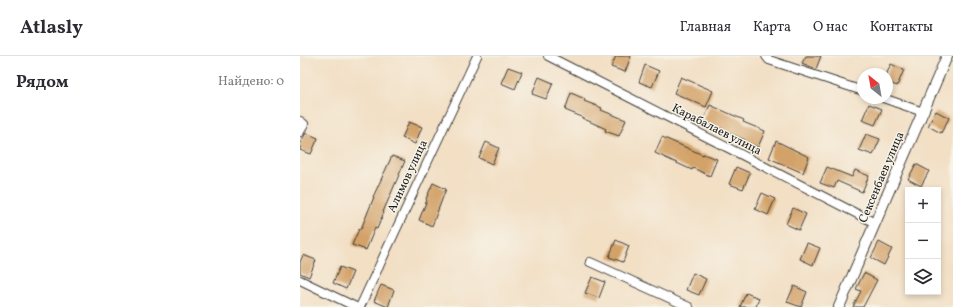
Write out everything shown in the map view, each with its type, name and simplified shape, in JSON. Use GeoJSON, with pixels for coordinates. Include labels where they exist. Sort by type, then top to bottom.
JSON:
{"type":"FeatureCollection","features":[{"type":"Feature","properties":{"kind":"street","name":"Алимов улица"},"geometry":{"type":"LineString","coordinates":[[360,307],[477,56]]}},
{"type":"Feature","properties":{"kind":"street","name":"Карабалаев улица"},"geometry":{"type":"LineString","coordinates":[[548,56],[875,223]]}},
{"type":"Feature","properties":{"kind":"street"},"geometry":{"type":"LineString","coordinates":[[766,56],[769,60],[857,89]]}},
{"type":"Feature","properties":{"kind":"street","name":"Сексенбаев улица"},"geometry":{"type":"LineString","coordinates":[[839,307],[947,56]]}},
{"type":"Feature","properties":{"kind":"street"},"geometry":{"type":"LineString","coordinates":[[893,102],[923,112]]}},
{"type":"Feature","properties":{"kind":"street"},"geometry":{"type":"LineString","coordinates":[[300,132],[302,122]]}},
{"type":"Feature","properties":{"kind":"street"},"geometry":{"type":"LineString","coordinates":[[590,262],[688,307]]}},
{"type":"Feature","properties":{"kind":"street"},"geometry":{"type":"LineString","coordinates":[[300,280],[356,307]]}},
{"type":"Feature","properties":{"kind":"building"},"geometry":{"type":"Polygon","coordinates":[[[616,56],[631,56],[625,72],[611,67],[616,56]]]}},
{"type":"Feature","properties":{"kind":"building"},"geometry":{"type":"Polygon","coordinates":[[[806,56],[821,56],[816,69],[802,63],[806,56]]]}},
{"type":"Feature","properties":{"kind":"building"},"geometry":{"type":"Polygon","coordinates":[[[891,64],[904,70],[897,86],[893,84],[893,68],[889,68],[891,64]]]}},
{"type":"Feature","properties":{"kind":"building"},"geometry":{"type":"Polygon","coordinates":[[[645,65],[659,71],[652,87],[639,82],[645,65]]]}},
{"type":"Feature","properties":{"kind":"building"},"geometry":{"type":"Polygon","coordinates":[[[508,67],[522,72],[515,89],[501,83],[508,67]]]}},
{"type":"Feature","properties":{"kind":"building"},"geometry":{"type":"Polygon","coordinates":[[[539,77],[553,83],[546,99],[532,94],[539,77]]]}},
{"type":"Feature","properties":{"kind":"building"},"geometry":{"type":"Polygon","coordinates":[[[681,77],[713,91],[706,107],[674,93],[681,77]]]}},
{"type":"Feature","properties":{"kind":"building"},"geometry":{"type":"Polygon","coordinates":[[[571,93],[585,99],[584,101],[602,108],[601,110],[626,120],[619,136],[605,131],[606,129],[565,110],[571,93]]]}},
{"type":"Feature","properties":{"kind":"building"},"geometry":{"type":"Polygon","coordinates":[[[869,104],[882,109],[875,125],[862,120],[869,104]]]}},
{"type":"Feature","properties":{"kind":"building"},"geometry":{"type":"Polygon","coordinates":[[[710,105],[744,120],[743,122],[765,131],[758,147],[703,121],[710,105]]]}},
{"type":"Feature","properties":{"kind":"building"},"geometry":{"type":"Polygon","coordinates":[[[936,111],[949,118],[941,133],[928,126],[936,111]]]}},
{"type":"Feature","properties":{"kind":"building"},"geometry":{"type":"Polygon","coordinates":[[[409,122],[422,127],[415,144],[402,138],[409,122]]]}},
{"type":"Feature","properties":{"kind":"building"},"geometry":{"type":"Polygon","coordinates":[[[306,133],[318,138],[311,154],[300,150],[300,143],[306,133]]]}},
{"type":"Feature","properties":{"kind":"building"},"geometry":{"type":"Polygon","coordinates":[[[866,134],[880,139],[873,155],[859,150],[866,134]]]}},
{"type":"Feature","properties":{"kind":"building"},"geometry":{"type":"Polygon","coordinates":[[[662,137],[703,155],[717,159],[710,176],[693,168],[692,170],[655,153],[662,137]]]}},
{"type":"Feature","properties":{"kind":"building"},"geometry":{"type":"Polygon","coordinates":[[[776,141],[809,157],[803,173],[769,158],[776,141]]]}},
{"type":"Feature","properties":{"kind":"building"},"geometry":{"type":"Polygon","coordinates":[[[486,142],[499,148],[492,164],[479,158],[486,142]]]}},
{"type":"Feature","properties":{"kind":"building"},"geometry":{"type":"Polygon","coordinates":[[[392,156],[405,161],[377,229],[375,228],[366,250],[352,245],[359,229],[361,229],[373,197],[392,156]]]}},
{"type":"Feature","properties":{"kind":"building"},"geometry":{"type":"Polygon","coordinates":[[[916,164],[929,171],[921,186],[908,179],[916,164]]]}},
{"type":"Feature","properties":{"kind":"building"},"geometry":{"type":"Polygon","coordinates":[[[736,167],[750,173],[743,189],[729,184],[736,167]]]}},
{"type":"Feature","properties":{"kind":"building"},"geometry":{"type":"Polygon","coordinates":[[[827,167],[852,177],[855,170],[869,176],[862,192],[837,181],[834,188],[820,183],[827,167]]]}},
{"type":"Feature","properties":{"kind":"building"},"geometry":{"type":"Polygon","coordinates":[[[433,183],[446,189],[432,226],[419,220],[433,183]]]}},
{"type":"Feature","properties":{"kind":"building"},"geometry":{"type":"Polygon","coordinates":[[[762,193],[775,199],[768,215],[755,209],[762,193]]]}},
{"type":"Feature","properties":{"kind":"building"},"geometry":{"type":"Polygon","coordinates":[[[793,208],[806,214],[799,230],[786,224],[793,208]]]}},
{"type":"Feature","properties":{"kind":"building"},"geometry":{"type":"Polygon","coordinates":[[[616,240],[629,246],[623,262],[609,257],[616,240]]]}},
{"type":"Feature","properties":{"kind":"building"},"geometry":{"type":"Polygon","coordinates":[[[879,242],[892,249],[884,265],[871,258],[879,242]]]}},
{"type":"Feature","properties":{"kind":"building"},"geometry":{"type":"Polygon","coordinates":[[[807,243],[820,248],[813,265],[800,259],[807,243]]]}},
{"type":"Feature","properties":{"kind":"building"},"geometry":{"type":"Polygon","coordinates":[[[303,255],[316,260],[309,277],[300,273],[300,262],[303,255]]]}},
{"type":"Feature","properties":{"kind":"building"},"geometry":{"type":"Polygon","coordinates":[[[340,267],[353,272],[346,289],[333,283],[340,267]]]}},
{"type":"Feature","properties":{"kind":"building"},"geometry":{"type":"Polygon","coordinates":[[[693,273],[706,279],[699,295],[686,290],[693,273]]]}},
{"type":"Feature","properties":{"kind":"building"},"geometry":{"type":"Polygon","coordinates":[[[864,273],[877,280],[863,307],[853,307],[861,291],[856,289],[864,273]]]}},
{"type":"Feature","properties":{"kind":"building"},"geometry":{"type":"Polygon","coordinates":[[[592,277],[605,282],[599,298],[585,293],[592,277]]]}},
{"type":"Feature","properties":{"kind":"building"},"geometry":{"type":"Polygon","coordinates":[[[381,285],[394,290],[388,307],[374,301],[381,285]]]}},
{"type":"Feature","properties":{"kind":"building"},"geometry":{"type":"Polygon","coordinates":[[[794,286],[807,292],[801,307],[787,302],[794,286]]]}},
{"type":"Feature","properties":{"kind":"building"},"geometry":{"type":"Polygon","coordinates":[[[746,293],[759,298],[756,307],[740,307],[746,293]]]}}]}
